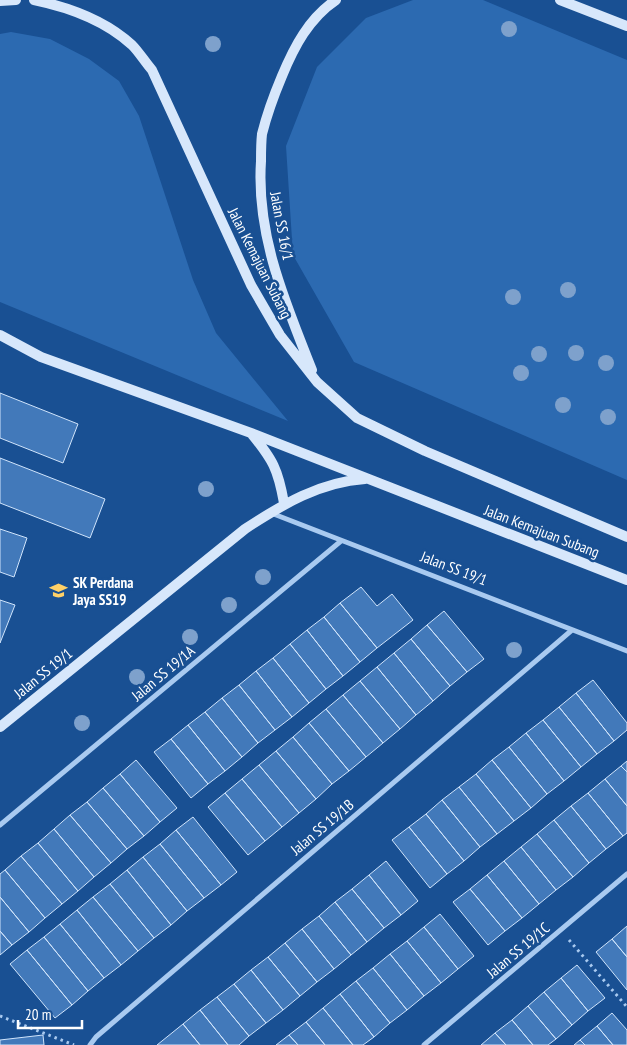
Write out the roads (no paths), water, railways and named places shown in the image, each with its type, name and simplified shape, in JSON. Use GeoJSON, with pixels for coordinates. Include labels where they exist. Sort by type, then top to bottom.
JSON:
{"type":"FeatureCollection","features":[{"type":"Feature","properties":{"kind":"main road"},"geometry":{"type":"LineString","coordinates":[[0,1],[14,0]]}},
{"type":"Feature","properties":{"kind":"main road","name":"Jalan Kemajuan Subang"},"geometry":{"type":"LineString","coordinates":[[34,0],[74,11],[106,27],[132,45],[152,70],[251,285],[280,335],[317,382],[357,418],[425,451],[627,537]]}},
{"type":"Feature","properties":{"kind":"main road","name":"Jalan SS 16/1"},"geometry":{"type":"LineString","coordinates":[[317,382],[277,280],[264,232],[259,186],[262,136],[273,96],[288,60],[308,26],[336,0]]}},
{"type":"Feature","properties":{"kind":"main road"},"geometry":{"type":"LineString","coordinates":[[560,0],[627,26]]}},
{"type":"Feature","properties":{"kind":"main road","name":"Jalan Kemajuan Subang"},"geometry":{"type":"LineString","coordinates":[[0,335],[42,357],[251,433],[627,580]]}},
{"type":"Feature","properties":{"kind":"main road"},"geometry":{"type":"LineString","coordinates":[[251,433],[272,459],[279,474],[284,503]]}},
{"type":"Feature","properties":{"kind":"main road","name":"Jalan SS 19/1"},"geometry":{"type":"LineString","coordinates":[[0,727],[238,534],[269,513],[284,503],[310,492],[344,481],[369,479]]}},
{"type":"Feature","properties":{"kind":"street"},"geometry":{"type":"LineString","coordinates":[[0,341],[42,357]]}},
{"type":"Feature","properties":{"kind":"street","name":"Jalan SS 19/1"},"geometry":{"type":"LineString","coordinates":[[269,513],[627,651]]}},
{"type":"Feature","properties":{"kind":"street","name":"Jalan SS 19/1A"},"geometry":{"type":"LineString","coordinates":[[0,825],[341,541]]}},
{"type":"Feature","properties":{"kind":"street","name":"Jalan SS 19/1B"},"geometry":{"type":"LineString","coordinates":[[90,1045],[96,1037],[572,630]]}},
{"type":"Feature","properties":{"kind":"street","name":"Jalan SS 19/1C"},"geometry":{"type":"LineString","coordinates":[[424,1045],[627,874]]}},
{"type":"Feature","properties":{"kind":"place","name":"SK Perdana Jaya SS19"},"geometry":{"type":"Point","coordinates":[59,591]}}]}
